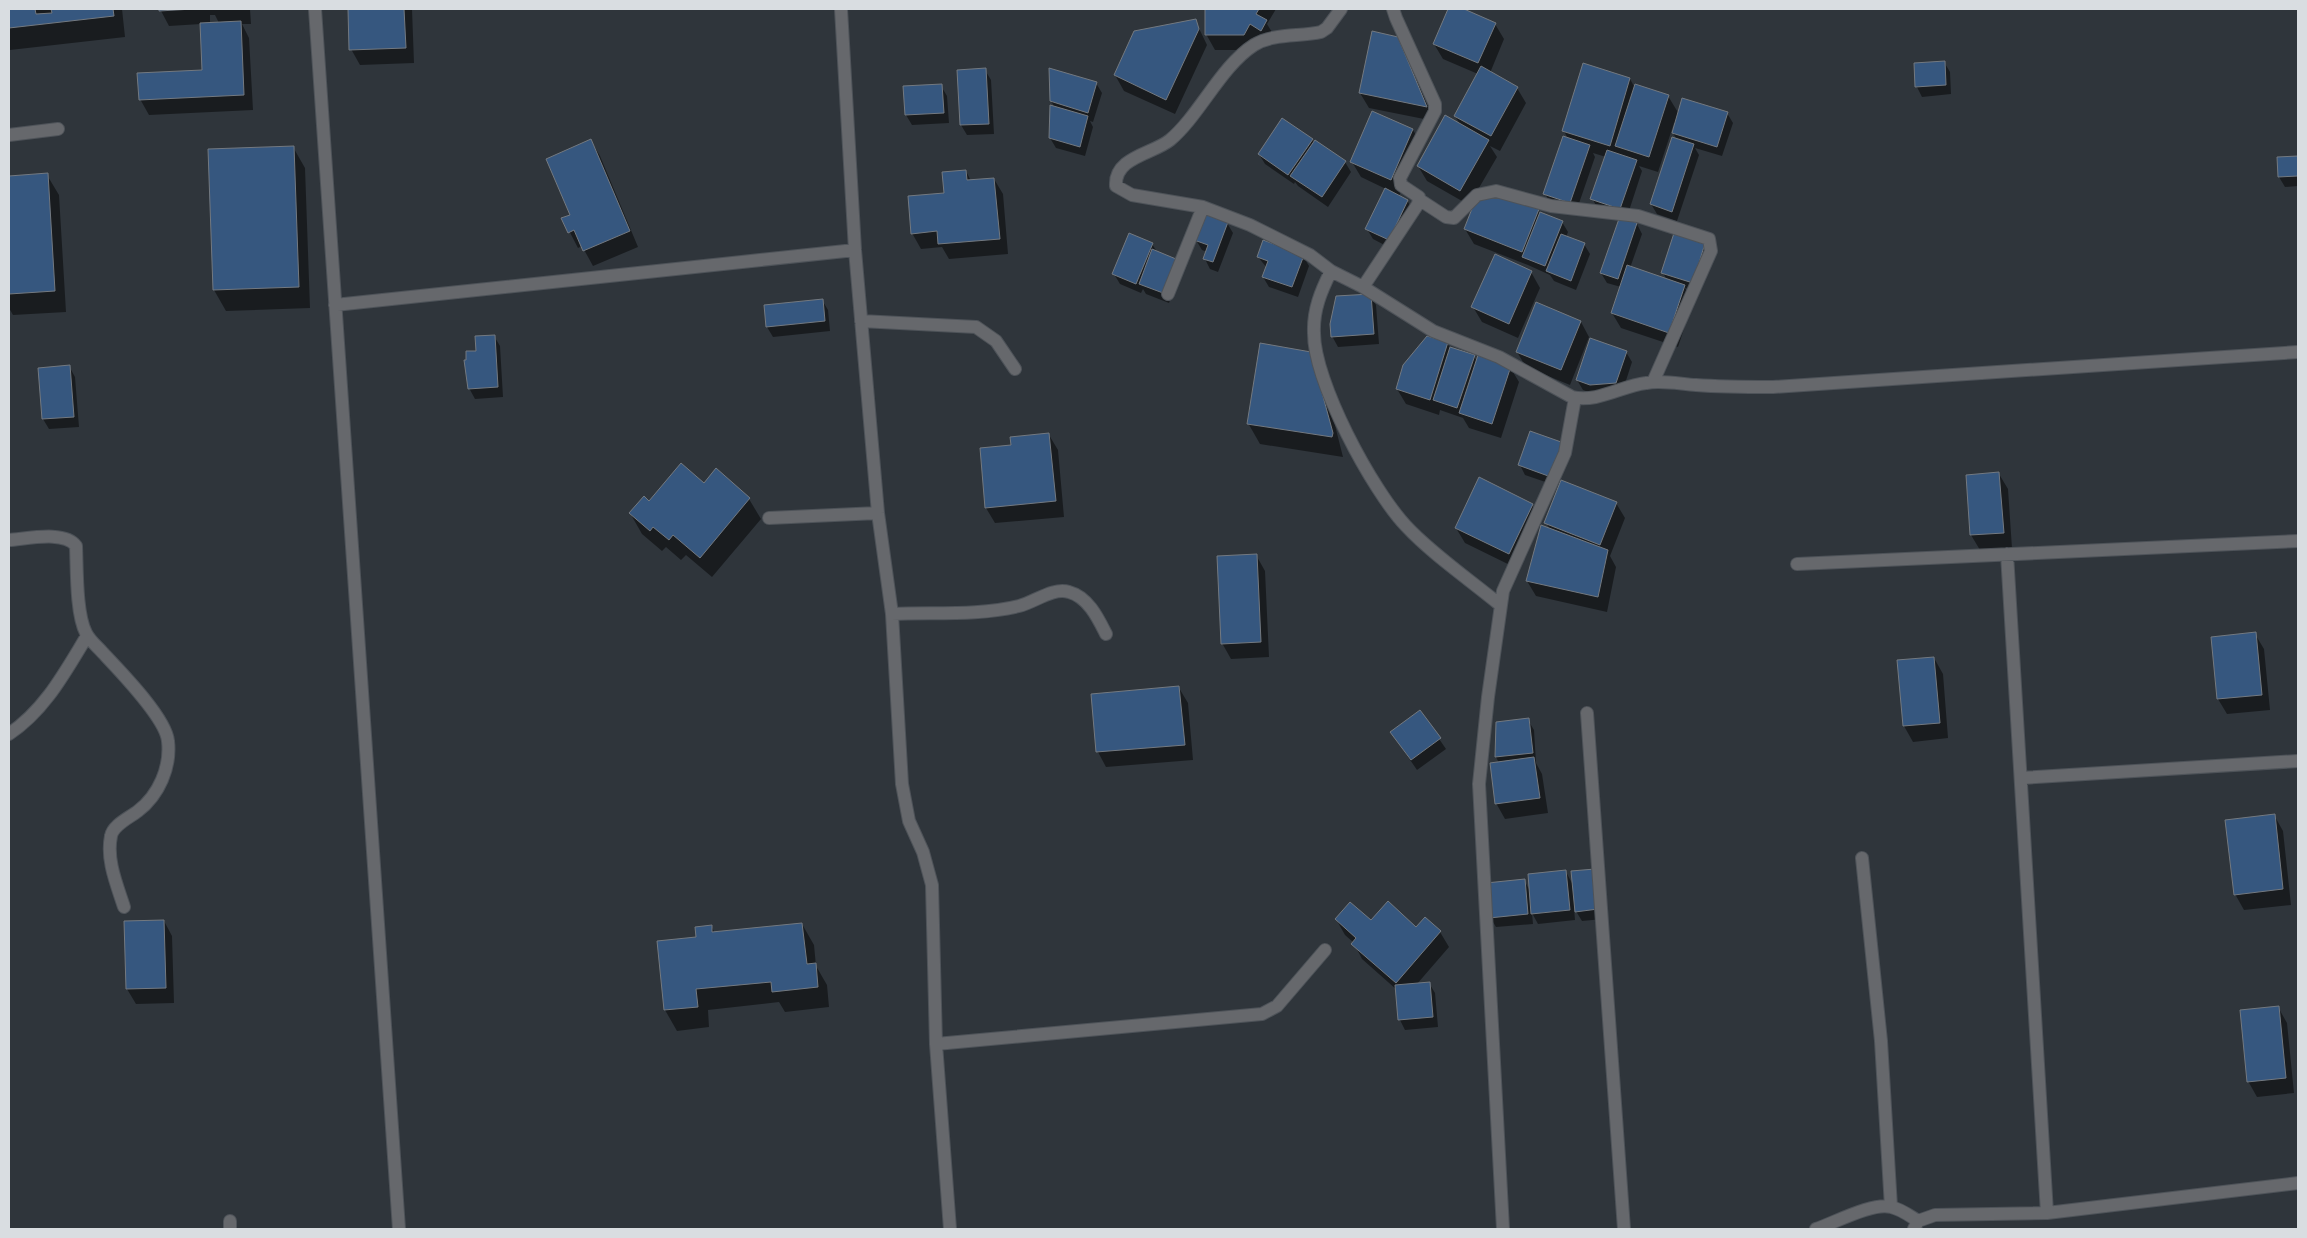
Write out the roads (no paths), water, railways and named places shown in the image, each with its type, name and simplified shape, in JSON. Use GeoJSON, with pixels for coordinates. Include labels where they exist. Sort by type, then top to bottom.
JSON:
{"type":"FeatureCollection","features":[{"type":"Feature","properties":{"kind":"street"},"geometry":{"type":"LineString","coordinates":[[315,9],[399,1229]]}},
{"type":"Feature","properties":{"kind":"street"},"geometry":{"type":"LineString","coordinates":[[841,9],[855,250],[878,513],[892,614],[905,806],[909,821],[923,852],[932,885],[936,1044],[950,1229]]}},
{"type":"Feature","properties":{"kind":"street"},"geometry":{"type":"LineString","coordinates":[[1341,9],[1327,28],[1321,32],[1274,38],[1254,45],[1245,52],[1207,94],[1175,136],[1162,146],[1130,161],[1120,171],[1116,179],[1116,186],[1132,195],[1203,208],[1250,225],[1302,251],[1433,331],[1499,357],[1575,398],[1606,395],[1637,384],[1653,382],[1729,387],[1782,387],[2298,352]]}},
{"type":"Feature","properties":{"kind":"street"},"geometry":{"type":"LineString","coordinates":[[1393,9],[1435,107],[1433,116],[1400,178],[1401,186],[1415,194],[1420,200],[1446,217],[1454,218],[1477,195],[1496,191],[1551,206],[1638,216],[1709,238],[1711,251],[1653,382]]}},
{"type":"Feature","properties":{"kind":"street"},"geometry":{"type":"LineString","coordinates":[[9,135],[58,129]]}},
{"type":"Feature","properties":{"kind":"street"},"geometry":{"type":"LineString","coordinates":[[1363,287],[1420,200]]}},
{"type":"Feature","properties":{"kind":"street"},"geometry":{"type":"LineString","coordinates":[[1168,294],[1203,208]]}},
{"type":"Feature","properties":{"kind":"street"},"geometry":{"type":"LineString","coordinates":[[335,305],[855,250]]}},
{"type":"Feature","properties":{"kind":"street"},"geometry":{"type":"LineString","coordinates":[[1332,271],[1321,292],[1315,314],[1315,349],[1331,397],[1349,439],[1390,508],[1407,528],[1499,604]]}},
{"type":"Feature","properties":{"kind":"street"},"geometry":{"type":"LineString","coordinates":[[861,321],[976,327],[996,341],[1015,369]]}},
{"type":"Feature","properties":{"kind":"street"},"geometry":{"type":"LineString","coordinates":[[1503,1229],[1479,784],[1499,604],[1508,578],[1565,453],[1575,398]]}},
{"type":"Feature","properties":{"kind":"street"},"geometry":{"type":"LineString","coordinates":[[769,518],[878,513]]}},
{"type":"Feature","properties":{"kind":"street"},"geometry":{"type":"LineString","coordinates":[[9,540],[58,537],[72,541],[76,546],[81,619],[88,636],[153,710],[165,728],[168,740],[165,775],[145,805],[118,826],[111,836],[111,864],[124,907]]}},
{"type":"Feature","properties":{"kind":"street"},"geometry":{"type":"LineString","coordinates":[[1797,564],[2298,541]]}},
{"type":"Feature","properties":{"kind":"street"},"geometry":{"type":"LineString","coordinates":[[2008,554],[2048,1213]]}},
{"type":"Feature","properties":{"kind":"street"},"geometry":{"type":"LineString","coordinates":[[892,614],[997,610],[1019,606],[1052,593],[1064,591],[1071,592],[1091,608],[1106,634]]}},
{"type":"Feature","properties":{"kind":"street"},"geometry":{"type":"LineString","coordinates":[[9,734],[37,711],[88,636]]}},
{"type":"Feature","properties":{"kind":"street"},"geometry":{"type":"LineString","coordinates":[[1587,713],[1624,1229]]}},
{"type":"Feature","properties":{"kind":"street"},"geometry":{"type":"LineString","coordinates":[[2021,778],[2298,762]]}},
{"type":"Feature","properties":{"kind":"street"},"geometry":{"type":"LineString","coordinates":[[1862,858],[1881,1042],[1891,1207]]}},
{"type":"Feature","properties":{"kind":"street"},"geometry":{"type":"LineString","coordinates":[[936,1044],[1262,1014],[1277,1006],[1325,950]]}},
{"type":"Feature","properties":{"kind":"street"},"geometry":{"type":"LineString","coordinates":[[1816,1229],[1870,1209],[1891,1207],[1916,1225],[1935,1215],[2048,1213],[2298,1183]]}}]}
